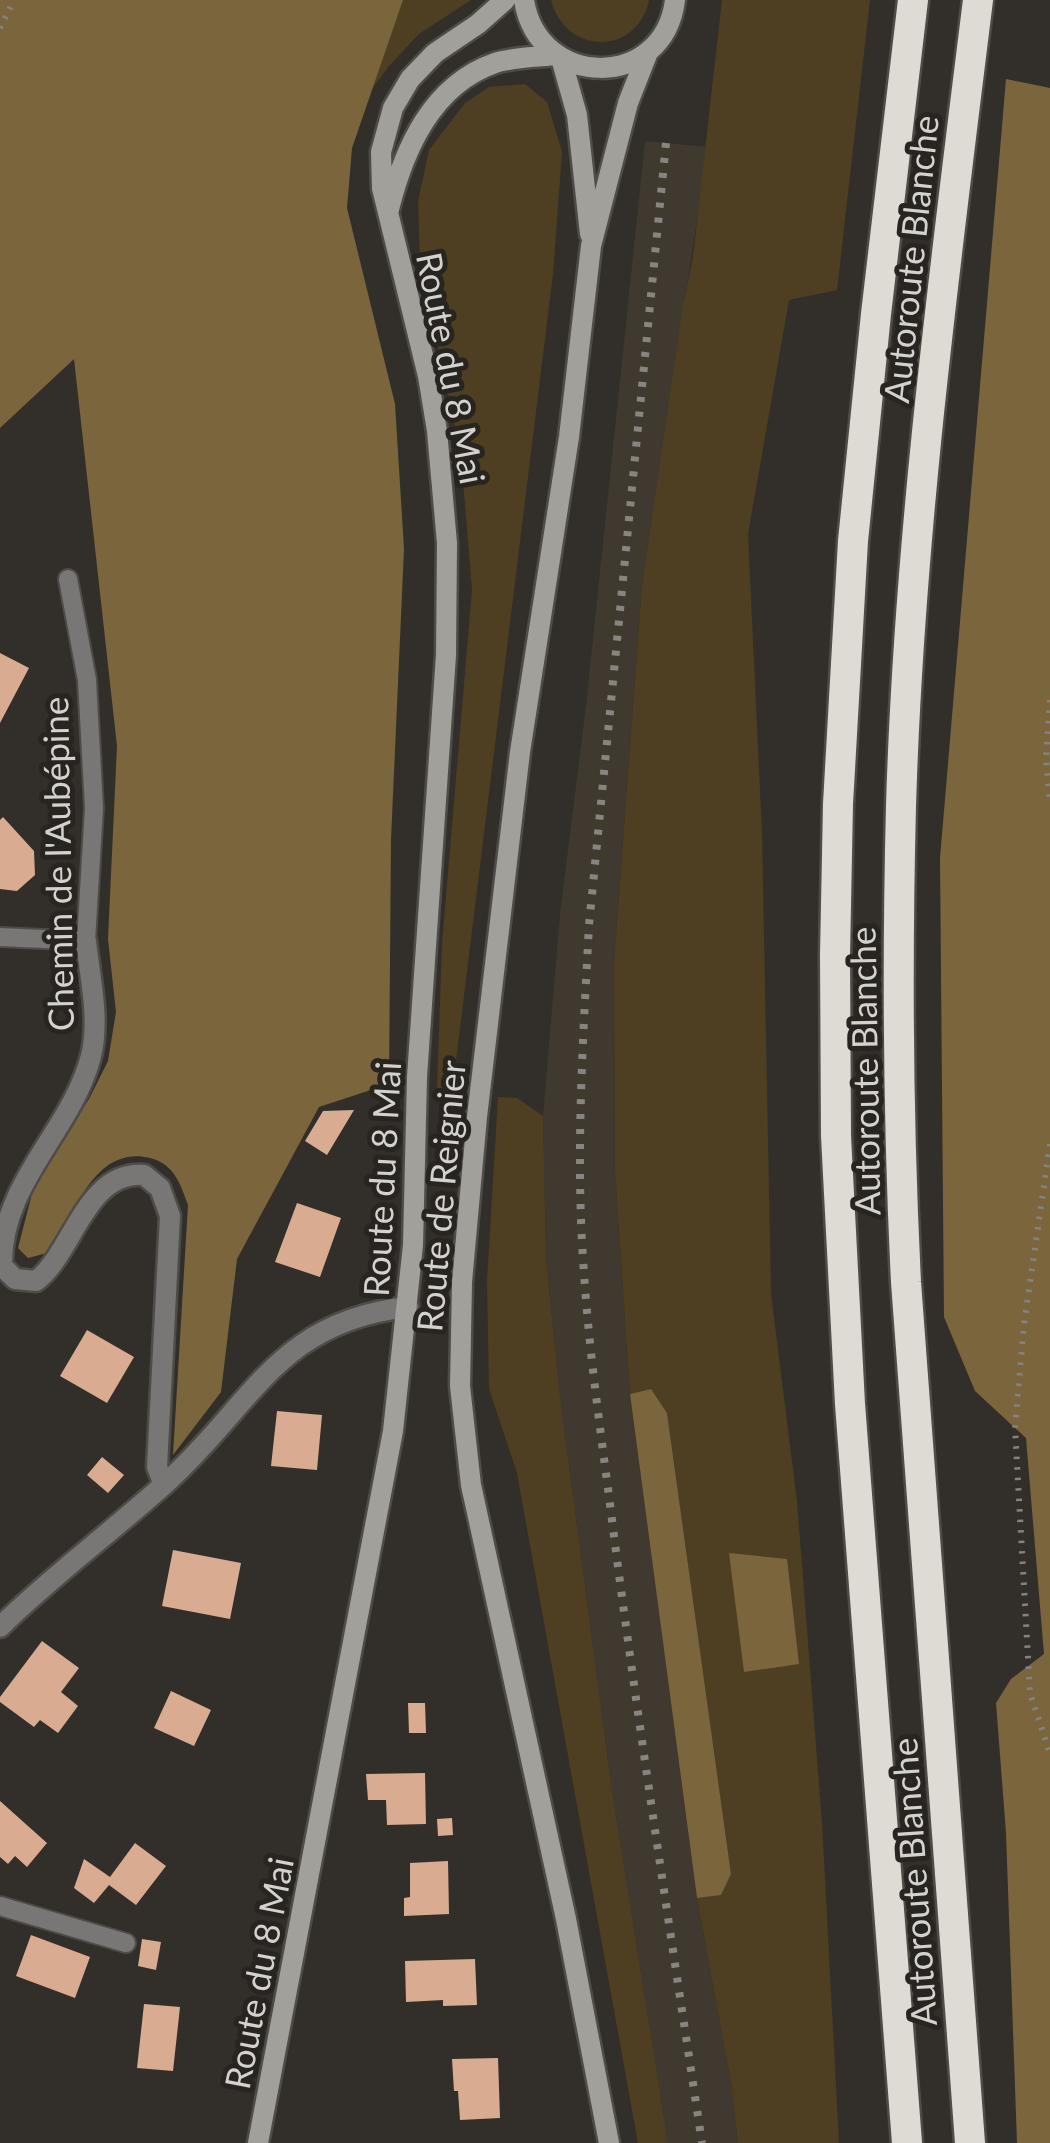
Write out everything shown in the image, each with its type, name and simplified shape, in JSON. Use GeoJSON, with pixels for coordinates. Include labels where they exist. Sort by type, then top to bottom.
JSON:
{"type":"FeatureCollection","features":[{"type":"Feature","properties":{"kind":"highway","name":"Autoroute Blanche"},"geometry":{"type":"LineString","coordinates":[[907,2143],[850,1404],[836,1136],[836,955],[838,784],[854,541],[912,0]]}},
{"type":"Feature","properties":{"kind":"highway","name":"Autoroute Blanche"},"geometry":{"type":"LineString","coordinates":[[970,2143],[906,1282],[900,1147],[900,952],[901,804],[918,536],[978,0]]}},
{"type":"Feature","properties":{"kind":"main road","name":"Route du 8 Mai"},"geometry":{"type":"LineString","coordinates":[[258,2143],[390,1449],[414,1233],[416,1100],[448,580],[437,431],[428,376],[382,188],[381,152],[397,98],[426,61],[505,0]]}},
{"type":"Feature","properties":{"kind":"main road","name":"Route de Reignier"},"geometry":{"type":"LineString","coordinates":[[524,0],[534,30],[559,57],[577,116],[591,246]]}},
{"type":"Feature","properties":{"kind":"main road","name":"Route de Reignier"},"geometry":{"type":"LineString","coordinates":[[609,2143],[566,1919],[471,1486],[459,1350],[476,1117],[520,752],[568,437],[591,246],[628,103],[651,50],[670,24],[676,0]]}},
{"type":"Feature","properties":{"kind":"main road","name":"Route du 8 Mai"},"geometry":{"type":"LineString","coordinates":[[388,211],[402,164],[418,130],[447,94],[466,79],[497,63],[559,57],[596,68],[614,68],[651,50]]}},
{"type":"Feature","properties":{"kind":"street","name":"Chemin de l'Aubépine"},"geometry":{"type":"LineString","coordinates":[[86,941],[94,1022],[91,1057],[16,1198],[3,1235],[2,1266],[15,1279],[36,1281],[58,1260],[88,1207],[115,1181],[144,1175],[160,1188],[170,1216],[157,1467],[164,1485]]}},
{"type":"Feature","properties":{"kind":"street"},"geometry":{"type":"LineString","coordinates":[[0,1627],[164,1485],[266,1373],[302,1343],[347,1320],[408,1307]]}},
{"type":"Feature","properties":{"kind":"lane","name":"Chemin de l'Aubépine"},"geometry":{"type":"LineString","coordinates":[[68,579],[87,680],[94,808],[86,941]]}},
{"type":"Feature","properties":{"kind":"lane"},"geometry":{"type":"LineString","coordinates":[[0,937],[86,941]]}},
{"type":"Feature","properties":{"kind":"lane"},"geometry":{"type":"LineString","coordinates":[[0,1906],[126,1944]]}},
{"type":"Feature","properties":{"kind":"path"},"geometry":{"type":"LineString","coordinates":[[0,28],[14,0]]}},
{"type":"Feature","properties":{"kind":"path"},"geometry":{"type":"LineString","coordinates":[[1050,700],[1046,758],[1050,804]]}},
{"type":"Feature","properties":{"kind":"path"},"geometry":{"type":"LineString","coordinates":[[1050,1144],[1024,1324],[1014,1428],[1030,1693],[1050,1754]]}},
{"type":"Feature","properties":{"kind":"shaded area"},"geometry":{"type":"Polygon","coordinates":[[[0,0],[403,0],[352,148],[347,208],[395,404],[404,549],[391,839],[389,1084],[319,1107],[237,1259],[221,1392],[173,1455],[188,1205],[175,1176],[165,1165],[150,1158],[130,1157],[113,1162],[87,1188],[47,1253],[28,1258],[18,1248],[35,1182],[89,1099],[108,1061],[116,1012],[108,939],[117,746],[74,359],[0,428],[0,0]]]}},
{"type":"Feature","properties":{"kind":"shaded area"},"geometry":{"type":"Polygon","coordinates":[[[403,0],[471,0],[419,34],[368,94],[403,0]]]}},
{"type":"Feature","properties":{"kind":"shaded area"},"geometry":{"type":"Polygon","coordinates":[[[551,0],[649,0],[642,19],[631,32],[601,42],[571,31],[559,18],[551,0]]]}},
{"type":"Feature","properties":{"kind":"shaded area"},"geometry":{"type":"Polygon","coordinates":[[[722,0],[870,0],[837,290],[789,300],[748,534],[762,834],[771,1294],[797,1501],[822,1823],[839,2143],[738,2143],[732,2088],[697,1898],[721,1894],[731,1874],[667,1413],[651,1389],[630,1394],[615,1170],[614,963],[642,585],[693,257],[722,0]]]}},
{"type":"Feature","properties":{"kind":"shaded area"},"geometry":{"type":"Polygon","coordinates":[[[1006,79],[1050,88],[1050,2143],[1017,2143],[1006,1833],[996,1703],[1011,1679],[1044,1654],[1026,1438],[975,1391],[944,1317],[940,858],[1006,79]]]}},
{"type":"Feature","properties":{"kind":"shaded area"},"geometry":{"type":"Polygon","coordinates":[[[525,84],[547,102],[562,152],[553,274],[452,1093],[437,1091],[442,944],[472,590],[461,455],[420,262],[418,201],[429,150],[465,103],[489,87],[525,84]]]}},
{"type":"Feature","properties":{"kind":"shaded area"},"geometry":{"type":"Polygon","coordinates":[[[645,141],[708,147],[642,585],[614,963],[615,1170],[630,1394],[697,1898],[732,2088],[738,2143],[668,2143],[612,1791],[560,1397],[546,1258],[543,1116],[560,914],[586,706],[645,141]]]}},
{"type":"Feature","properties":{"kind":"shaded area"},"geometry":{"type":"Polygon","coordinates":[[[498,1097],[517,1098],[543,1116],[546,1258],[560,1397],[612,1791],[668,2143],[638,2143],[517,1473],[489,1389],[487,1281],[498,1097]]]}},
{"type":"Feature","properties":{"kind":"shaded area"},"geometry":{"type":"Polygon","coordinates":[[[651,1389],[667,1413],[731,1874],[721,1895],[697,1898],[630,1394],[651,1389]]]}},
{"type":"Feature","properties":{"kind":"shaded area"},"geometry":{"type":"Polygon","coordinates":[[[729,1553],[787,1559],[799,1664],[744,1672],[729,1553]]]}},
{"type":"Feature","properties":{"kind":"building"},"geometry":{"type":"Polygon","coordinates":[[[0,653],[29,668],[0,723],[0,653]]]}},
{"type":"Feature","properties":{"kind":"building"},"geometry":{"type":"Polygon","coordinates":[[[3,817],[34,851],[35,875],[17,891],[0,889],[3,817]]]}},
{"type":"Feature","properties":{"kind":"building"},"geometry":{"type":"Polygon","coordinates":[[[354,1110],[327,1155],[305,1141],[323,1111],[354,1110]]]}},
{"type":"Feature","properties":{"kind":"building"},"geometry":{"type":"Polygon","coordinates":[[[297,1203],[341,1218],[320,1277],[275,1262],[297,1203]]]}},
{"type":"Feature","properties":{"kind":"building"},"geometry":{"type":"Polygon","coordinates":[[[87,1330],[134,1357],[107,1403],[60,1376],[87,1330]]]}},
{"type":"Feature","properties":{"kind":"building"},"geometry":{"type":"Polygon","coordinates":[[[277,1411],[322,1415],[317,1470],[271,1466],[277,1411]]]}},
{"type":"Feature","properties":{"kind":"building"},"geometry":{"type":"Polygon","coordinates":[[[102,1457],[124,1475],[108,1493],[87,1475],[102,1457]]]}},
{"type":"Feature","properties":{"kind":"building"},"geometry":{"type":"Polygon","coordinates":[[[173,1550],[241,1563],[230,1619],[162,1606],[173,1550]]]}},
{"type":"Feature","properties":{"kind":"building"},"geometry":{"type":"Polygon","coordinates":[[[42,1641],[79,1668],[61,1692],[78,1706],[58,1733],[40,1720],[34,1727],[0,1702],[42,1641]]]}},
{"type":"Feature","properties":{"kind":"building"},"geometry":{"type":"Polygon","coordinates":[[[171,1691],[211,1710],[194,1746],[154,1728],[171,1691]]]}},
{"type":"Feature","properties":{"kind":"building"},"geometry":{"type":"Polygon","coordinates":[[[408,1703],[425,1703],[426,1733],[409,1733],[408,1703]]]}},
{"type":"Feature","properties":{"kind":"building"},"geometry":{"type":"Polygon","coordinates":[[[425,1773],[426,1824],[387,1825],[386,1800],[368,1800],[366,1774],[425,1773]]]}},
{"type":"Feature","properties":{"kind":"building"},"geometry":{"type":"Polygon","coordinates":[[[0,1801],[47,1843],[27,1867],[15,1856],[8,1864],[0,1857],[0,1801]]]}},
{"type":"Feature","properties":{"kind":"building"},"geometry":{"type":"Polygon","coordinates":[[[452,1818],[453,1835],[438,1836],[437,1819],[452,1818]]]}},
{"type":"Feature","properties":{"kind":"building"},"geometry":{"type":"Polygon","coordinates":[[[135,1843],[166,1866],[136,1905],[109,1885],[94,1903],[74,1888],[84,1859],[110,1877],[135,1843]]]}},
{"type":"Feature","properties":{"kind":"building"},"geometry":{"type":"Polygon","coordinates":[[[448,1861],[449,1914],[404,1916],[404,1898],[410,1897],[410,1863],[448,1861]]]}},
{"type":"Feature","properties":{"kind":"building"},"geometry":{"type":"Polygon","coordinates":[[[31,1935],[90,1957],[75,1998],[16,1976],[31,1935]]]}},
{"type":"Feature","properties":{"kind":"building"},"geometry":{"type":"Polygon","coordinates":[[[142,1939],[161,1942],[156,1970],[138,1966],[142,1939]]]}},
{"type":"Feature","properties":{"kind":"building"},"geometry":{"type":"Polygon","coordinates":[[[475,1959],[477,2005],[443,2006],[443,2000],[406,2002],[405,1961],[475,1959]]]}},
{"type":"Feature","properties":{"kind":"building"},"geometry":{"type":"Polygon","coordinates":[[[144,2004],[180,2007],[173,2071],[137,2068],[144,2004]]]}},
{"type":"Feature","properties":{"kind":"building"},"geometry":{"type":"Polygon","coordinates":[[[498,2058],[500,2118],[460,2120],[452,2059],[498,2058]]]}},
{"type":"Feature","properties":{"kind":"railway"},"geometry":{"type":"LineString","coordinates":[[666,143],[589,925],[580,1186],[598,1409],[635,1694],[702,2143]]}}]}
